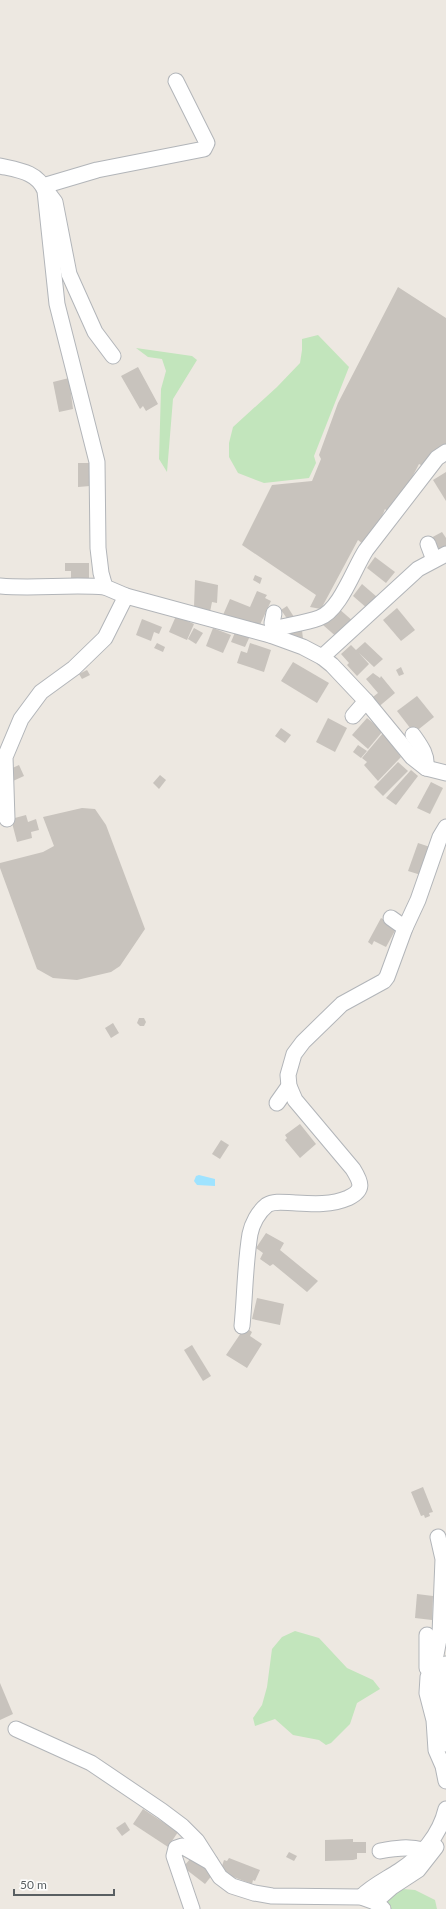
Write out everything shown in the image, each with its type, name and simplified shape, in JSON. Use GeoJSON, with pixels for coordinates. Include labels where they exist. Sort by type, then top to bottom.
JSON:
{"type":"FeatureCollection","features":[{"type":"Feature","properties":{"kind":"street"},"geometry":{"type":"LineString","coordinates":[[44,189],[97,170],[204,149],[207,143],[202,130],[176,80]]}},
{"type":"Feature","properties":{"kind":"street"},"geometry":{"type":"LineString","coordinates":[[0,166],[27,172],[39,180],[44,189],[55,202],[69,274],[95,332],[112,356]]}},
{"type":"Feature","properties":{"kind":"street"},"geometry":{"type":"LineString","coordinates":[[44,189],[57,304],[70,362],[97,462],[98,548],[101,574],[105,587]]}},
{"type":"Feature","properties":{"kind":"street"},"geometry":{"type":"LineString","coordinates":[[272,632],[321,618],[330,611],[338,602],[356,564],[366,550],[437,458],[446,452]]}},
{"type":"Feature","properties":{"kind":"street"},"geometry":{"type":"LineString","coordinates":[[322,657],[418,569],[440,557],[428,544]]}},
{"type":"Feature","properties":{"kind":"street"},"geometry":{"type":"LineString","coordinates":[[0,586],[18,588],[83,585],[105,587],[126,596],[272,632],[322,657],[332,665],[366,701],[412,757],[426,768],[446,773]]}},
{"type":"Feature","properties":{"kind":"street"},"geometry":{"type":"LineString","coordinates":[[7,819],[2,758],[21,719],[41,692],[74,668],[105,638],[126,596]]}},
{"type":"Feature","properties":{"kind":"street"},"geometry":{"type":"LineString","coordinates":[[272,632],[274,613]]}},
{"type":"Feature","properties":{"kind":"street"},"geometry":{"type":"LineString","coordinates":[[353,716],[366,701]]}},
{"type":"Feature","properties":{"kind":"street"},"geometry":{"type":"LineString","coordinates":[[413,735],[423,750],[427,761],[426,768]]}},
{"type":"Feature","properties":{"kind":"street"},"geometry":{"type":"LineString","coordinates":[[242,1326],[250,1234],[256,1218],[267,1205],[277,1202],[297,1204],[336,1202],[355,1195],[359,1190],[360,1180],[353,1169],[295,1100],[289,1086],[288,1075],[294,1054],[303,1042],[342,1004],[384,981],[387,977],[405,928],[418,900],[440,837],[446,827]]}},
{"type":"Feature","properties":{"kind":"street"},"geometry":{"type":"LineString","coordinates":[[391,918],[405,928]]}},
{"type":"Feature","properties":{"kind":"street"},"geometry":{"type":"LineString","coordinates":[[277,1103],[289,1086]]}},
{"type":"Feature","properties":{"kind":"street"},"geometry":{"type":"LineString","coordinates":[[428,1677],[435,1660],[440,1634],[443,1559],[438,1537]]}},
{"type":"Feature","properties":{"kind":"street"},"geometry":{"type":"LineString","coordinates":[[427,1635],[427,1693],[434,1720],[436,1750],[443,1766],[446,1781]]}},
{"type":"Feature","properties":{"kind":"street"},"geometry":{"type":"LineString","coordinates":[[446,1664],[439,1688],[446,1744]]}},
{"type":"Feature","properties":{"kind":"street"},"geometry":{"type":"LineString","coordinates":[[16,1729],[54,1747],[76,1755],[116,1779],[182,1826],[197,1841],[220,1877],[232,1886],[254,1894],[292,1897],[361,1897],[379,1906],[392,1887],[418,1870],[446,1833]]}},
{"type":"Feature","properties":{"kind":"street"},"geometry":{"type":"LineString","coordinates":[[361,1897],[367,1890],[399,1871],[423,1850],[432,1840],[444,1819],[446,1809]]}},
{"type":"Feature","properties":{"kind":"street"},"geometry":{"type":"LineString","coordinates":[[192,1909],[174,1856],[176,1848],[182,1846],[212,1864]]}},
{"type":"Feature","properties":{"kind":"street"},"geometry":{"type":"LineString","coordinates":[[380,1851],[395,1848],[414,1848],[423,1850]]}},
{"type":"Feature","properties":{"kind":"green space"},"geometry":{"type":"Polygon","coordinates":[[[318,335],[349,367],[314,456],[316,463],[309,478],[264,483],[238,473],[229,457],[229,443],[233,427],[277,387],[300,363],[302,339],[318,335]]]}},
{"type":"Feature","properties":{"kind":"green space"},"geometry":{"type":"Polygon","coordinates":[[[136,348],[192,356],[197,360],[173,399],[167,472],[159,459],[161,389],[166,371],[162,359],[148,357],[136,348]]]}},
{"type":"Feature","properties":{"kind":"green space"},"geometry":{"type":"Polygon","coordinates":[[[295,1631],[319,1638],[347,1668],[373,1680],[380,1689],[357,1703],[350,1724],[331,1743],[326,1745],[319,1740],[293,1735],[275,1719],[255,1726],[253,1718],[262,1705],[267,1687],[272,1649],[282,1637],[295,1631]]]}},
{"type":"Feature","properties":{"kind":"green space"},"geometry":{"type":"Polygon","coordinates":[[[403,1889],[415,1890],[435,1900],[437,1909],[377,1909],[403,1889]]]}},
{"type":"Feature","properties":{"kind":"water"},"geometry":{"type":"Polygon","coordinates":[[[199,1175],[215,1179],[215,1186],[197,1185],[194,1181],[196,1176],[199,1175]]]}},
{"type":"Feature","properties":{"kind":"building"},"geometry":{"type":"Polygon","coordinates":[[[398,287],[446,318],[446,446],[441,446],[425,467],[419,464],[404,493],[388,512],[385,509],[379,524],[363,544],[358,540],[321,609],[310,607],[316,595],[242,545],[272,485],[312,481],[321,459],[319,455],[338,403],[398,287]]]}},
{"type":"Feature","properties":{"kind":"building"},"geometry":{"type":"Polygon","coordinates":[[[138,367],[158,404],[146,411],[143,406],[140,409],[121,376],[138,367]]]}},
{"type":"Feature","properties":{"kind":"building"},"geometry":{"type":"Polygon","coordinates":[[[69,378],[73,409],[59,412],[53,382],[69,378]]]}},
{"type":"Feature","properties":{"kind":"building"},"geometry":{"type":"Polygon","coordinates":[[[78,463],[90,463],[90,486],[78,487],[78,463]]]}},
{"type":"Feature","properties":{"kind":"building"},"geometry":{"type":"Polygon","coordinates":[[[446,472],[446,501],[433,480],[446,472]]]}},
{"type":"Feature","properties":{"kind":"building"},"geometry":{"type":"Polygon","coordinates":[[[442,532],[446,538],[446,548],[435,554],[427,540],[442,532]]]}},
{"type":"Feature","properties":{"kind":"building"},"geometry":{"type":"Polygon","coordinates":[[[375,557],[395,572],[386,583],[367,568],[375,557]]]}},
{"type":"Feature","properties":{"kind":"building"},"geometry":{"type":"Polygon","coordinates":[[[65,563],[89,563],[89,579],[71,579],[71,571],[65,571],[65,563]]]}},
{"type":"Feature","properties":{"kind":"building"},"geometry":{"type":"Polygon","coordinates":[[[255,575],[262,578],[260,584],[253,580],[255,575]]]}},
{"type":"Feature","properties":{"kind":"building"},"geometry":{"type":"Polygon","coordinates":[[[195,580],[218,585],[217,603],[212,602],[210,612],[194,607],[195,580]]]}},
{"type":"Feature","properties":{"kind":"building"},"geometry":{"type":"Polygon","coordinates":[[[362,584],[377,597],[368,609],[353,596],[362,584]]]}},
{"type":"Feature","properties":{"kind":"building"},"geometry":{"type":"Polygon","coordinates":[[[257,591],[267,595],[265,598],[271,601],[258,629],[223,615],[230,599],[250,607],[257,591]]]}},
{"type":"Feature","properties":{"kind":"building"},"geometry":{"type":"Polygon","coordinates":[[[287,606],[294,617],[288,620],[281,610],[287,606]]]}},
{"type":"Feature","properties":{"kind":"building"},"geometry":{"type":"Polygon","coordinates":[[[338,608],[354,622],[339,639],[323,625],[338,608]]]}},
{"type":"Feature","properties":{"kind":"building"},"geometry":{"type":"Polygon","coordinates":[[[397,608],[415,630],[401,641],[383,620],[397,608]]]}},
{"type":"Feature","properties":{"kind":"building"},"geometry":{"type":"Polygon","coordinates":[[[176,616],[194,624],[187,640],[169,632],[176,616]]]}},
{"type":"Feature","properties":{"kind":"building"},"geometry":{"type":"Polygon","coordinates":[[[142,619],[162,627],[159,634],[154,632],[151,641],[136,635],[142,619]]]}},
{"type":"Feature","properties":{"kind":"building"},"geometry":{"type":"Polygon","coordinates":[[[194,628],[203,633],[196,644],[188,639],[194,628]]]}},
{"type":"Feature","properties":{"kind":"building"},"geometry":{"type":"Polygon","coordinates":[[[213,628],[231,635],[223,653],[206,646],[213,628]]]}},
{"type":"Feature","properties":{"kind":"building"},"geometry":{"type":"Polygon","coordinates":[[[236,630],[250,636],[245,647],[231,642],[236,630]]]}},
{"type":"Feature","properties":{"kind":"building"},"geometry":{"type":"Polygon","coordinates":[[[302,630],[303,639],[289,639],[289,631],[302,630]]]}},
{"type":"Feature","properties":{"kind":"building"},"geometry":{"type":"Polygon","coordinates":[[[365,642],[383,659],[374,667],[359,653],[369,664],[357,676],[347,665],[349,663],[341,654],[351,645],[356,650],[365,642]]]}},
{"type":"Feature","properties":{"kind":"building"},"geometry":{"type":"Polygon","coordinates":[[[157,643],[165,647],[163,652],[154,648],[157,643]]]}},
{"type":"Feature","properties":{"kind":"building"},"geometry":{"type":"Polygon","coordinates":[[[250,643],[271,650],[264,672],[237,663],[241,651],[247,653],[250,643]]]}},
{"type":"Feature","properties":{"kind":"building"},"geometry":{"type":"Polygon","coordinates":[[[293,662],[329,683],[317,703],[281,681],[293,662]]]}},
{"type":"Feature","properties":{"kind":"building"},"geometry":{"type":"Polygon","coordinates":[[[401,667],[404,674],[399,676],[396,670],[401,667]]]}},
{"type":"Feature","properties":{"kind":"building"},"geometry":{"type":"Polygon","coordinates":[[[87,670],[90,675],[82,679],[79,674],[87,670]]]}},
{"type":"Feature","properties":{"kind":"building"},"geometry":{"type":"Polygon","coordinates":[[[373,673],[380,678],[381,676],[395,693],[376,709],[369,700],[378,693],[366,679],[373,673]]]}},
{"type":"Feature","properties":{"kind":"building"},"geometry":{"type":"Polygon","coordinates":[[[417,696],[434,717],[414,733],[397,711],[417,696]]]}},
{"type":"Feature","properties":{"kind":"building"},"geometry":{"type":"Polygon","coordinates":[[[328,718],[347,728],[335,752],[316,742],[328,718]]]}},
{"type":"Feature","properties":{"kind":"building"},"geometry":{"type":"Polygon","coordinates":[[[367,718],[383,731],[368,749],[352,735],[367,718]]]}},
{"type":"Feature","properties":{"kind":"building"},"geometry":{"type":"Polygon","coordinates":[[[281,728],[291,735],[285,743],[275,736],[281,728]]]}},
{"type":"Feature","properties":{"kind":"building"},"geometry":{"type":"Polygon","coordinates":[[[383,733],[401,757],[378,781],[364,765],[367,762],[362,758],[383,733]]]}},
{"type":"Feature","properties":{"kind":"building"},"geometry":{"type":"Polygon","coordinates":[[[358,745],[367,751],[361,758],[353,752],[358,745]]]}},
{"type":"Feature","properties":{"kind":"building"},"geometry":{"type":"Polygon","coordinates":[[[398,762],[408,771],[383,796],[374,787],[398,762]]]}},
{"type":"Feature","properties":{"kind":"building"},"geometry":{"type":"Polygon","coordinates":[[[19,765],[24,776],[13,781],[8,770],[19,765]]]}},
{"type":"Feature","properties":{"kind":"building"},"geometry":{"type":"Polygon","coordinates":[[[411,770],[418,776],[396,805],[386,798],[411,770]]]}},
{"type":"Feature","properties":{"kind":"building"},"geometry":{"type":"Polygon","coordinates":[[[160,775],[166,780],[159,789],[153,783],[160,775]]]}},
{"type":"Feature","properties":{"kind":"building"},"geometry":{"type":"Polygon","coordinates":[[[431,782],[443,788],[430,814],[417,808],[431,782]]]}},
{"type":"Feature","properties":{"kind":"building"},"geometry":{"type":"Polygon","coordinates":[[[82,808],[95,809],[106,825],[145,929],[120,966],[111,972],[77,980],[53,978],[37,969],[0,868],[0,863],[43,852],[54,846],[43,817],[82,808]]]}},
{"type":"Feature","properties":{"kind":"building"},"geometry":{"type":"Polygon","coordinates":[[[26,815],[28,822],[36,819],[39,830],[31,832],[32,838],[17,842],[11,819],[26,815]]]}},
{"type":"Feature","properties":{"kind":"building"},"geometry":{"type":"Polygon","coordinates":[[[418,843],[430,847],[421,875],[408,871],[418,843]]]}},
{"type":"Feature","properties":{"kind":"building"},"geometry":{"type":"Polygon","coordinates":[[[381,918],[397,927],[386,947],[374,941],[372,945],[368,942],[381,918]]]}},
{"type":"Feature","properties":{"kind":"building"},"geometry":{"type":"Polygon","coordinates":[[[139,1018],[144,1018],[146,1022],[144,1026],[140,1026],[137,1023],[139,1018]]]}},
{"type":"Feature","properties":{"kind":"building"},"geometry":{"type":"Polygon","coordinates":[[[113,1023],[119,1033],[111,1038],[105,1028],[113,1023]]]}},
{"type":"Feature","properties":{"kind":"building"},"geometry":{"type":"Polygon","coordinates":[[[300,1124],[316,1144],[300,1158],[285,1140],[287,1138],[285,1135],[300,1124]]]}},
{"type":"Feature","properties":{"kind":"building"},"geometry":{"type":"Polygon","coordinates":[[[221,1140],[229,1145],[220,1159],[212,1154],[221,1140]]]}},
{"type":"Feature","properties":{"kind":"building"},"geometry":{"type":"Polygon","coordinates":[[[266,1233],[284,1243],[280,1250],[318,1281],[307,1292],[273,1264],[270,1266],[260,1259],[263,1253],[256,1248],[266,1233]]]}},
{"type":"Feature","properties":{"kind":"building"},"geometry":{"type":"Polygon","coordinates":[[[257,1298],[284,1304],[280,1325],[252,1319],[257,1298]]]}},
{"type":"Feature","properties":{"kind":"building"},"geometry":{"type":"Polygon","coordinates":[[[245,1327],[252,1332],[250,1336],[262,1344],[247,1368],[226,1355],[245,1327]]]}},
{"type":"Feature","properties":{"kind":"building"},"geometry":{"type":"Polygon","coordinates":[[[192,1345],[211,1376],[203,1381],[184,1350],[192,1345]]]}},
{"type":"Feature","properties":{"kind":"building"},"geometry":{"type":"Polygon","coordinates":[[[423,1487],[433,1512],[429,1513],[430,1516],[425,1518],[424,1515],[421,1516],[411,1492],[423,1487]]]}},
{"type":"Feature","properties":{"kind":"building"},"geometry":{"type":"Polygon","coordinates":[[[417,1594],[433,1596],[432,1620],[415,1618],[417,1594]]]}},
{"type":"Feature","properties":{"kind":"building"},"geometry":{"type":"Polygon","coordinates":[[[0,1683],[13,1714],[0,1720],[0,1683]]]}},
{"type":"Feature","properties":{"kind":"building"},"geometry":{"type":"Polygon","coordinates":[[[143,1809],[178,1832],[168,1847],[133,1824],[143,1809]]]}},
{"type":"Feature","properties":{"kind":"building"},"geometry":{"type":"Polygon","coordinates":[[[125,1822],[130,1830],[122,1836],[116,1828],[125,1822]]]}},
{"type":"Feature","properties":{"kind":"building"},"geometry":{"type":"Polygon","coordinates":[[[353,1839],[353,1842],[366,1842],[366,1853],[357,1853],[357,1859],[353,1860],[325,1861],[325,1840],[353,1839]]]}},
{"type":"Feature","properties":{"kind":"building"},"geometry":{"type":"Polygon","coordinates":[[[289,1852],[297,1856],[294,1861],[286,1857],[289,1852]]]}},
{"type":"Feature","properties":{"kind":"building"},"geometry":{"type":"Polygon","coordinates":[[[192,1857],[213,1874],[205,1884],[183,1867],[192,1857]]]}},
{"type":"Feature","properties":{"kind":"building"},"geometry":{"type":"Polygon","coordinates":[[[229,1858],[260,1870],[252,1884],[223,1873],[221,1869],[224,1860],[227,1861],[229,1858]]]}}]}
